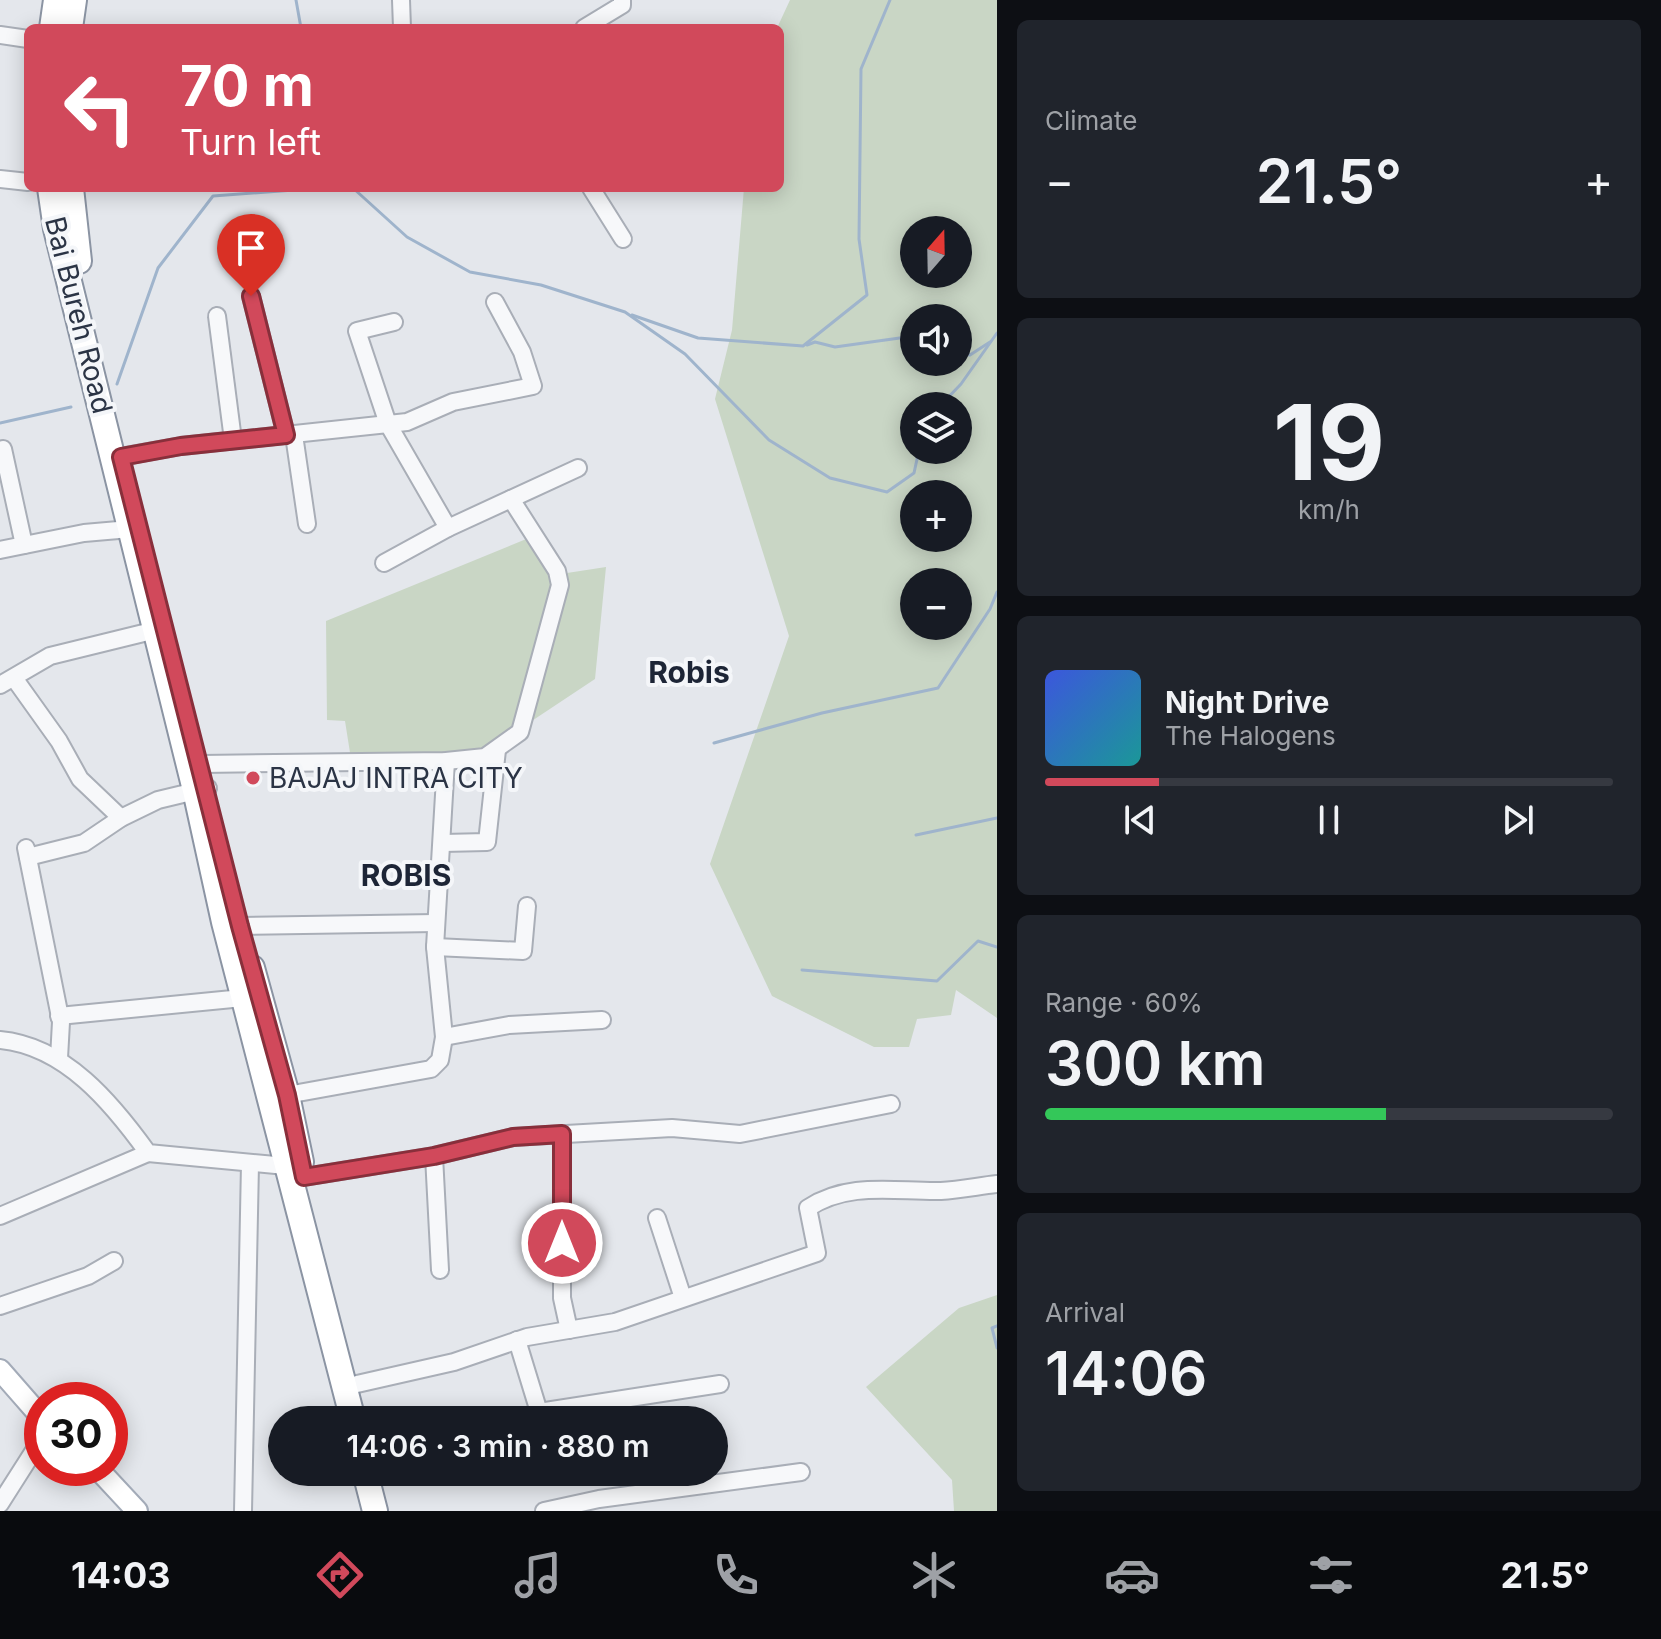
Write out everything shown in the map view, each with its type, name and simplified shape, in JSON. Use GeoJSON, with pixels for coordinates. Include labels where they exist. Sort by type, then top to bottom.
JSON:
{"type":"FeatureCollection","features":[{"type":"Feature","properties":{"kind":"highway"},"geometry":{"type":"LineString","coordinates":[[53,24],[56,0]]}},
{"type":"Feature","properties":{"kind":"highway"},"geometry":{"type":"LineString","coordinates":[[71,24],[74,0]]}},
{"type":"Feature","properties":{"kind":"highway","name":"Bai Bureh Road"},"geometry":{"type":"LineString","coordinates":[[51,192],[56,229],[201,789],[350,1406]]}},
{"type":"Feature","properties":{"kind":"highway","name":"Bai Bureh Road"},"geometry":{"type":"LineString","coordinates":[[71,192],[72,224],[130,529],[201,764],[201,789],[240,926],[252,998],[287,1095],[295,1172],[362,1406]]}},
{"type":"Feature","properties":{"kind":"highway"},"geometry":{"type":"LineString","coordinates":[[369,1486],[375,1511]]}},
{"type":"Feature","properties":{"kind":"highway"},"geometry":{"type":"LineString","coordinates":[[380,1486],[386,1511]]}},
{"type":"Feature","properties":{"kind":"main road"},"geometry":{"type":"LineString","coordinates":[[0,1370],[24,1397]]}},
{"type":"Feature","properties":{"kind":"main road"},"geometry":{"type":"LineString","coordinates":[[114,1486],[137,1511]]}},
{"type":"Feature","properties":{"kind":"street"},"geometry":{"type":"LineString","coordinates":[[401,0],[402,24]]}},
{"type":"Feature","properties":{"kind":"street"},"geometry":{"type":"LineString","coordinates":[[591,24],[622,5],[622,0]]}},
{"type":"Feature","properties":{"kind":"street"},"geometry":{"type":"LineString","coordinates":[[0,35],[24,38]]}},
{"type":"Feature","properties":{"kind":"street"},"geometry":{"type":"LineString","coordinates":[[0,179],[24,182]]}},
{"type":"Feature","properties":{"kind":"street"},"geometry":{"type":"LineString","coordinates":[[594,192],[623,239]]}},
{"type":"Feature","properties":{"kind":"street"},"geometry":{"type":"LineString","coordinates":[[251,296],[290,435],[307,524]]}},
{"type":"Feature","properties":{"kind":"street"},"geometry":{"type":"LineString","coordinates":[[117,458],[233,440],[407,422],[453,402],[533,386],[522,352],[495,302]]}},
{"type":"Feature","properties":{"kind":"street"},"geometry":{"type":"LineString","coordinates":[[217,316],[233,440]]}},
{"type":"Feature","properties":{"kind":"street"},"geometry":{"type":"LineString","coordinates":[[394,322],[357,331],[388,424],[448,528]]}},
{"type":"Feature","properties":{"kind":"street"},"geometry":{"type":"LineString","coordinates":[[3,449],[24,545]]}},
{"type":"Feature","properties":{"kind":"street"},"geometry":{"type":"LineString","coordinates":[[384,563],[448,528],[578,468]]}},
{"type":"Feature","properties":{"kind":"street"},"geometry":{"type":"LineString","coordinates":[[201,764],[446,761],[485,757],[520,732],[560,595],[557,571],[511,499]]}},
{"type":"Feature","properties":{"kind":"street"},"geometry":{"type":"LineString","coordinates":[[0,550],[130,529]]}},
{"type":"Feature","properties":{"kind":"street"},"geometry":{"type":"LineString","coordinates":[[121,818],[80,779],[59,741],[7,681],[50,656],[161,629]]}},
{"type":"Feature","properties":{"kind":"street"},"geometry":{"type":"LineString","coordinates":[[443,843],[487,842],[497,750]]}},
{"type":"Feature","properties":{"kind":"street"},"geometry":{"type":"LineString","coordinates":[[287,1095],[431,1069],[440,1060],[444,1037],[435,947],[446,761]]}},
{"type":"Feature","properties":{"kind":"street"},"geometry":{"type":"LineString","coordinates":[[59,1058],[59,1016],[27,852],[84,843],[121,818],[158,800],[201,789]]}},
{"type":"Feature","properties":{"kind":"street"},"geometry":{"type":"LineString","coordinates":[[435,947],[523,951],[527,906]]}},
{"type":"Feature","properties":{"kind":"street"},"geometry":{"type":"LineString","coordinates":[[240,926],[436,923]]}},
{"type":"Feature","properties":{"kind":"street"},"geometry":{"type":"LineString","coordinates":[[59,1016],[252,998]]}},
{"type":"Feature","properties":{"kind":"street"},"geometry":{"type":"LineString","coordinates":[[444,1037],[509,1025],[602,1020]]}},
{"type":"Feature","properties":{"kind":"street"},"geometry":{"type":"LineString","coordinates":[[0,1040],[18,1042],[59,1058],[129,1127],[148,1153]]}},
{"type":"Feature","properties":{"kind":"street"},"geometry":{"type":"LineString","coordinates":[[0,1216],[148,1153],[295,1172],[434,1156],[513,1137],[672,1128],[740,1134],[891,1104]]}},
{"type":"Feature","properties":{"kind":"street"},"geometry":{"type":"LineString","coordinates":[[562,1134],[562,1298],[569,1330]]}},
{"type":"Feature","properties":{"kind":"street"},"geometry":{"type":"LineString","coordinates":[[434,1156],[440,1270]]}},
{"type":"Feature","properties":{"kind":"street"},"geometry":{"type":"LineString","coordinates":[[243,1511],[250,1164]]}},
{"type":"Feature","properties":{"kind":"street"},"geometry":{"type":"LineString","coordinates":[[357,1384],[454,1362],[517,1340],[615,1322],[817,1253],[808,1208],[823,1198],[873,1188],[942,1191],[997,1184]]}},
{"type":"Feature","properties":{"kind":"street"},"geometry":{"type":"LineString","coordinates":[[657,1218],[683,1298]]}},
{"type":"Feature","properties":{"kind":"street"},"geometry":{"type":"LineString","coordinates":[[0,1306],[88,1276],[114,1261]]}},
{"type":"Feature","properties":{"kind":"street"},"geometry":{"type":"LineString","coordinates":[[517,1340],[539,1412],[720,1384]]}},
{"type":"Feature","properties":{"kind":"street"},"geometry":{"type":"LineString","coordinates":[[0,1504],[24,1466]]}},
{"type":"Feature","properties":{"kind":"street"},"geometry":{"type":"LineString","coordinates":[[544,1511],[599,1499],[801,1472]]}},
{"type":"Feature","properties":{"kind":"green space"},"geometry":{"type":"Polygon","coordinates":[[[790,0],[997,0],[997,1018],[956,990],[951,1015],[917,1019],[909,1047],[874,1047],[772,996],[710,864],[789,636],[715,399],[732,330],[744,192],[784,192],[784,24],[779,24],[790,0]]]}},
{"type":"Feature","properties":{"kind":"green space"},"geometry":{"type":"Polygon","coordinates":[[[536,535],[567,573],[606,567],[595,679],[482,754],[351,759],[345,721],[327,720],[326,621],[536,535]]]}},
{"type":"Feature","properties":{"kind":"green space"},"geometry":{"type":"Polygon","coordinates":[[[997,1295],[997,1511],[954,1511],[952,1480],[866,1387],[959,1308],[997,1295]]]}},
{"type":"Feature","properties":{"kind":"waterway"},"geometry":{"type":"LineString","coordinates":[[296,0],[300,24]]}},
{"type":"Feature","properties":{"kind":"waterway"},"geometry":{"type":"LineString","coordinates":[[632,315],[698,338],[803,346],[867,295],[859,239],[861,69],[890,0]]}},
{"type":"Feature","properties":{"kind":"waterway"},"geometry":{"type":"LineString","coordinates":[[117,384],[158,268],[213,196],[267,192]]}},
{"type":"Feature","properties":{"kind":"waterway"},"geometry":{"type":"LineString","coordinates":[[357,192],[407,237],[470,272],[541,285],[625,312],[685,354],[769,440],[830,478],[887,492],[914,473],[916,464]]}},
{"type":"Feature","properties":{"kind":"waterway"},"geometry":{"type":"LineString","coordinates":[[953,392],[997,333]]}},
{"type":"Feature","properties":{"kind":"waterway"},"geometry":{"type":"LineString","coordinates":[[807,345],[815,342],[835,347],[900,338]]}},
{"type":"Feature","properties":{"kind":"waterway"},"geometry":{"type":"LineString","coordinates":[[972,354],[990,342]]}},
{"type":"Feature","properties":{"kind":"waterway"},"geometry":{"type":"LineString","coordinates":[[0,423],[71,407]]}},
{"type":"Feature","properties":{"kind":"waterway"},"geometry":{"type":"LineString","coordinates":[[714,743],[822,713],[938,688],[990,609],[997,592]]}},
{"type":"Feature","properties":{"kind":"waterway"},"geometry":{"type":"LineString","coordinates":[[916,835],[997,818]]}},
{"type":"Feature","properties":{"kind":"waterway"},"geometry":{"type":"LineString","coordinates":[[802,970],[937,981],[978,941],[997,947]]}},
{"type":"Feature","properties":{"kind":"waterway"},"geometry":{"type":"LineString","coordinates":[[997,1326],[992,1328],[997,1348]]}},
{"type":"Feature","properties":{"kind":"place","name":"BAJAJ INTRA CITY"},"geometry":{"type":"Point","coordinates":[253,778]}},
{"type":"Feature","properties":{"kind":"district","name":"Robis"},"geometry":{"type":"Point","coordinates":[689,672]}},
{"type":"Feature","properties":{"kind":"district","name":"ROBIS"},"geometry":{"type":"Point","coordinates":[406,875]}},
{"type":"Feature","properties":{"kind":"route"},"geometry":{"type":"LineString","coordinates":[[251,296],[286,435],[181,446],[121,457],[208,788],[240,926],[287,1095],[304,1177],[434,1156],[513,1137],[562,1134],[562,1243]]}}]}
